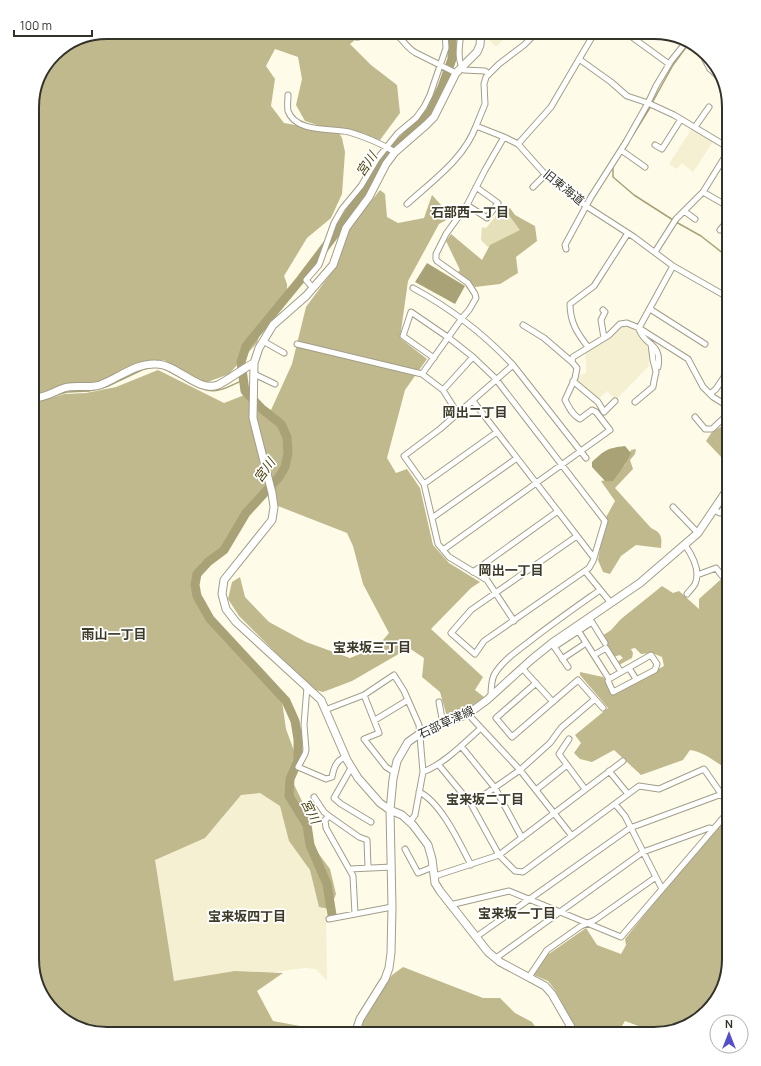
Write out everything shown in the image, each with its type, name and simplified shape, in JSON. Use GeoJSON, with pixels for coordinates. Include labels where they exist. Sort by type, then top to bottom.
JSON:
{"type":"FeatureCollection","features":[{"type":"Feature","properties":{"kind":"street"},"geometry":{"type":"LineString","coordinates":[[401,39],[411,50],[454,72]]}},
{"type":"Feature","properties":{"kind":"street"},"geometry":{"type":"LineString","coordinates":[[312,287],[306,280],[319,265],[334,223],[342,209],[360,186],[377,159],[398,133],[416,118],[424,107],[442,65],[446,48],[445,39]]}},
{"type":"Feature","properties":{"kind":"street"},"geometry":{"type":"LineString","coordinates":[[460,39],[458,48],[464,70],[485,71],[489,74]]}},
{"type":"Feature","properties":{"kind":"street"},"geometry":{"type":"LineString","coordinates":[[480,39],[477,52],[462,67],[454,72],[434,117],[395,152],[386,164],[369,197],[346,228],[333,265],[312,287],[306,296],[273,325],[259,348],[254,363],[252,400],[253,418],[272,493],[274,507],[272,520],[224,580],[222,594],[226,609],[236,622],[321,700],[345,756],[358,778],[380,803],[390,810],[402,815],[410,822],[428,845],[435,876],[435,883],[450,905],[488,952],[545,986],[552,994],[571,1027]]}},
{"type":"Feature","properties":{"kind":"street"},"geometry":{"type":"LineString","coordinates":[[407,204],[455,160],[472,138],[484,104],[484,84],[486,77],[499,64],[530,39]]}},
{"type":"Feature","properties":{"kind":"street"},"geometry":{"type":"LineString","coordinates":[[476,126],[518,144],[551,107],[591,39]]}},
{"type":"Feature","properties":{"kind":"street"},"geometry":{"type":"LineString","coordinates":[[635,39],[669,64]]}},
{"type":"Feature","properties":{"kind":"street"},"geometry":{"type":"LineString","coordinates":[[566,249],[565,245],[586,206],[621,150],[669,64],[684,46]]}},
{"type":"Feature","properties":{"kind":"street"},"geometry":{"type":"LineString","coordinates":[[580,59],[627,96],[648,103],[681,119],[722,144]]}},
{"type":"Feature","properties":{"kind":"street"},"geometry":{"type":"LineString","coordinates":[[288,95],[288,110],[292,119],[318,129],[348,132],[366,137],[395,152]]}},
{"type":"Feature","properties":{"kind":"street"},"geometry":{"type":"LineString","coordinates":[[695,127],[709,107]]}},
{"type":"Feature","properties":{"kind":"street"},"geometry":{"type":"LineString","coordinates":[[655,145],[662,149],[681,119]]}},
{"type":"Feature","properties":{"kind":"street"},"geometry":{"type":"LineString","coordinates":[[422,374],[476,298],[468,283],[437,261],[435,256],[446,234],[467,205],[504,137]]}},
{"type":"Feature","properties":{"kind":"street","name":"旧東海道"},"geometry":{"type":"LineString","coordinates":[[518,144],[546,174],[586,206],[628,233],[672,266],[722,293]]}},
{"type":"Feature","properties":{"kind":"street"},"geometry":{"type":"LineString","coordinates":[[621,150],[645,167]]}},
{"type":"Feature","properties":{"kind":"street"},"geometry":{"type":"LineString","coordinates":[[655,252],[676,219],[703,192],[722,161]]}},
{"type":"Feature","properties":{"kind":"street"},"geometry":{"type":"LineString","coordinates":[[533,187],[546,174]]}},
{"type":"Feature","properties":{"kind":"street"},"geometry":{"type":"LineString","coordinates":[[467,205],[486,218],[498,203],[476,187]]}},
{"type":"Feature","properties":{"kind":"street"},"geometry":{"type":"LineString","coordinates":[[703,192],[722,203]]}},
{"type":"Feature","properties":{"kind":"street"},"geometry":{"type":"LineString","coordinates":[[684,211],[695,219]]}},
{"type":"Feature","properties":{"kind":"street"},"geometry":{"type":"LineString","coordinates":[[588,347],[573,325],[570,314],[570,304],[594,286],[628,233]]}},
{"type":"Feature","properties":{"kind":"street"},"geometry":{"type":"LineString","coordinates":[[658,367],[658,353],[640,333],[639,328],[672,266]]}},
{"type":"Feature","properties":{"kind":"street"},"geometry":{"type":"LineString","coordinates":[[413,288],[435,300],[462,318],[492,344],[513,365],[586,458]]}},
{"type":"Feature","properties":{"kind":"street"},"geometry":{"type":"LineString","coordinates":[[650,309],[705,344]]}},
{"type":"Feature","properties":{"kind":"street"},"geometry":{"type":"LineString","coordinates":[[603,310],[604,312],[601,320],[604,338]]}},
{"type":"Feature","properties":{"kind":"street"},"geometry":{"type":"LineString","coordinates":[[434,358],[403,336],[411,312],[448,337],[473,357],[496,380],[605,521],[594,558],[589,568],[484,641],[475,654],[451,633],[471,610],[577,536]]}},
{"type":"Feature","properties":{"kind":"street"},"geometry":{"type":"LineString","coordinates":[[572,362],[573,357],[604,338],[620,324],[627,323],[639,328],[688,359],[703,387],[710,394],[722,402]]}},
{"type":"Feature","properties":{"kind":"street"},"geometry":{"type":"LineString","coordinates":[[443,550],[537,484],[610,430],[596,412],[592,410],[580,419],[570,410],[565,400],[577,368],[544,338],[523,325]]}},
{"type":"Feature","properties":{"kind":"street"},"geometry":{"type":"LineString","coordinates":[[263,342],[284,353]]}},
{"type":"Feature","properties":{"kind":"street"},"geometry":{"type":"LineString","coordinates":[[296,344],[422,374],[443,390],[458,414]]}},
{"type":"Feature","properties":{"kind":"street"},"geometry":{"type":"LineString","coordinates":[[636,402],[653,387],[656,372],[651,344]]}},
{"type":"Feature","properties":{"kind":"street"},"geometry":{"type":"LineString","coordinates":[[443,390],[473,357]]}},
{"type":"Feature","properties":{"kind":"street"},"geometry":{"type":"LineString","coordinates":[[39,397],[53,394],[64,388],[100,385],[140,366],[157,364],[170,367],[203,386],[216,386],[254,363]]}},
{"type":"Feature","properties":{"kind":"street"},"geometry":{"type":"LineString","coordinates":[[513,365],[458,414],[404,456],[424,484],[438,544],[448,557],[487,580],[514,621]]}},
{"type":"Feature","properties":{"kind":"street"},"geometry":{"type":"LineString","coordinates":[[254,374],[275,384]]}},
{"type":"Feature","properties":{"kind":"street"},"geometry":{"type":"LineString","coordinates":[[710,394],[716,389],[722,380]]}},
{"type":"Feature","properties":{"kind":"street"},"geometry":{"type":"LineString","coordinates":[[573,381],[598,402],[604,412],[615,401]]}},
{"type":"Feature","properties":{"kind":"street"},"geometry":{"type":"LineString","coordinates":[[473,400],[594,558]]}},
{"type":"Feature","properties":{"kind":"street"},"geometry":{"type":"LineString","coordinates":[[695,417],[705,429],[712,429],[722,420]]}},
{"type":"Feature","properties":{"kind":"street"},"geometry":{"type":"LineString","coordinates":[[424,484],[497,432]]}},
{"type":"Feature","properties":{"kind":"street"},"geometry":{"type":"LineString","coordinates":[[432,518],[517,458]]}},
{"type":"Feature","properties":{"kind":"street","name":"石部草津線"},"geometry":{"type":"LineString","coordinates":[[357,1027],[360,1019],[385,979],[389,968],[391,953],[392,907],[390,810],[392,779],[397,761],[408,742],[420,733],[468,714],[491,697],[522,668],[640,583],[698,533],[722,498]]}},
{"type":"Feature","properties":{"kind":"street"},"geometry":{"type":"LineString","coordinates":[[673,507],[698,533]]}},
{"type":"Feature","properties":{"kind":"street"},"geometry":{"type":"LineString","coordinates":[[714,510],[720,513],[722,511]]}},
{"type":"Feature","properties":{"kind":"street"},"geometry":{"type":"LineString","coordinates":[[473,572],[558,511]]}},
{"type":"Feature","properties":{"kind":"street"},"geometry":{"type":"LineString","coordinates":[[684,545],[690,552],[697,575],[695,585],[686,594]]}},
{"type":"Feature","properties":{"kind":"street"},"geometry":{"type":"LineString","coordinates":[[697,575],[716,568],[722,576]]}},
{"type":"Feature","properties":{"kind":"street"},"geometry":{"type":"LineString","coordinates":[[585,571],[611,603]]}},
{"type":"Feature","properties":{"kind":"street"},"geometry":{"type":"LineString","coordinates":[[491,697],[491,686],[494,676],[501,666],[556,620],[600,590]]}},
{"type":"Feature","properties":{"kind":"street"},"geometry":{"type":"LineString","coordinates":[[605,643],[592,622],[577,629],[609,679],[608,681],[614,692],[655,670],[657,664],[651,655],[609,679]]}},
{"type":"Feature","properties":{"kind":"street"},"geometry":{"type":"LineString","coordinates":[[562,659],[586,643]]}},
{"type":"Feature","properties":{"kind":"street"},"geometry":{"type":"LineString","coordinates":[[553,645],[568,667]]}},
{"type":"Feature","properties":{"kind":"street"},"geometry":{"type":"LineString","coordinates":[[594,655],[606,648],[621,672]]}},
{"type":"Feature","properties":{"kind":"street"},"geometry":{"type":"LineString","coordinates":[[522,668],[553,702]]}},
{"type":"Feature","properties":{"kind":"street"},"geometry":{"type":"LineString","coordinates":[[629,668],[636,679]]}},
{"type":"Feature","properties":{"kind":"street"},"geometry":{"type":"LineString","coordinates":[[325,710],[364,695],[394,675],[408,700],[419,725],[420,733],[423,772],[415,815],[410,822]]}},
{"type":"Feature","properties":{"kind":"street"},"geometry":{"type":"LineString","coordinates":[[536,683],[496,718],[512,736],[578,680],[602,708]]}},
{"type":"Feature","properties":{"kind":"street"},"geometry":{"type":"LineString","coordinates":[[307,687],[304,725],[306,750],[298,767],[326,780],[332,777],[334,765],[345,756]]}},
{"type":"Feature","properties":{"kind":"street"},"geometry":{"type":"LineString","coordinates":[[364,695],[379,733],[364,739],[386,767],[394,772]]}},
{"type":"Feature","properties":{"kind":"street"},"geometry":{"type":"LineString","coordinates":[[471,804],[520,770],[550,743],[561,728],[595,699]]}},
{"type":"Feature","properties":{"kind":"street"},"geometry":{"type":"LineString","coordinates":[[375,720],[408,700]]}},
{"type":"Feature","properties":{"kind":"street"},"geometry":{"type":"LineString","coordinates":[[439,702],[443,724]]}},
{"type":"Feature","properties":{"kind":"street"},"geometry":{"type":"LineString","coordinates":[[468,714],[520,770],[572,836]]}},
{"type":"Feature","properties":{"kind":"street"},"geometry":{"type":"LineString","coordinates":[[423,772],[433,768],[461,746],[480,728]]}},
{"type":"Feature","properties":{"kind":"street"},"geometry":{"type":"LineString","coordinates":[[569,739],[559,754],[585,789]]}},
{"type":"Feature","properties":{"kind":"street"},"geometry":{"type":"LineString","coordinates":[[461,746],[495,788],[522,838]]}},
{"type":"Feature","properties":{"kind":"street"},"geometry":{"type":"LineString","coordinates":[[435,876],[499,855],[623,760]]}},
{"type":"Feature","properties":{"kind":"street"},"geometry":{"type":"LineString","coordinates":[[438,764],[471,804],[499,855],[515,871],[523,872],[639,786],[659,789],[704,769],[722,794],[630,828],[476,937]]}},
{"type":"Feature","properties":{"kind":"street"},"geometry":{"type":"LineString","coordinates":[[536,790],[567,765]]}},
{"type":"Feature","properties":{"kind":"street"},"geometry":{"type":"LineString","coordinates":[[352,768],[334,798],[341,804],[371,822]]}},
{"type":"Feature","properties":{"kind":"street"},"geometry":{"type":"LineString","coordinates":[[609,771],[628,794]]}},
{"type":"Feature","properties":{"kind":"street"},"geometry":{"type":"LineString","coordinates":[[419,792],[426,796],[447,820],[471,864]]}},
{"type":"Feature","properties":{"kind":"street"},"geometry":{"type":"LineString","coordinates":[[314,796],[324,812],[359,837],[367,840],[368,867]]}},
{"type":"Feature","properties":{"kind":"street"},"geometry":{"type":"LineString","coordinates":[[615,804],[625,816],[662,889]]}},
{"type":"Feature","properties":{"kind":"street"},"geometry":{"type":"LineString","coordinates":[[329,816],[326,820],[326,828],[350,868],[353,876],[356,914]]}},
{"type":"Feature","properties":{"kind":"street"},"geometry":{"type":"LineString","coordinates":[[450,905],[509,891],[621,937],[722,819]]}},
{"type":"Feature","properties":{"kind":"street"},"geometry":{"type":"LineString","coordinates":[[496,958],[644,852],[709,828],[713,829]]}},
{"type":"Feature","properties":{"kind":"street"},"geometry":{"type":"LineString","coordinates":[[405,849],[418,873],[433,867]]}},
{"type":"Feature","properties":{"kind":"street"},"geometry":{"type":"LineString","coordinates":[[350,868],[392,867]]}},
{"type":"Feature","properties":{"kind":"street"},"geometry":{"type":"LineString","coordinates":[[528,977],[547,950],[581,926],[595,920],[656,878]]}},
{"type":"Feature","properties":{"kind":"street"},"geometry":{"type":"LineString","coordinates":[[330,920],[392,907]]}},
{"type":"Feature","properties":{"kind":"shaded area"},"geometry":{"type":"Polygon","coordinates":[[[356,39],[350,44],[371,65],[397,85],[400,113],[380,140],[346,130],[326,128],[305,121],[296,105],[302,79],[298,57],[275,49],[266,66],[275,79],[271,106],[284,123],[339,133],[342,138],[345,152],[342,194],[331,218],[307,238],[284,276],[287,284],[287,291],[264,320],[257,343],[229,374],[205,383],[164,360],[136,363],[96,384],[64,384],[39,394],[39,103],[41,90],[46,77],[53,66],[69,51],[81,44],[94,40],[356,39]]]}},
{"type":"Feature","properties":{"kind":"shaded area"},"geometry":{"type":"Polygon","coordinates":[[[488,39],[504,39],[496,47],[488,39]]]}},
{"type":"Feature","properties":{"kind":"shaded area"},"geometry":{"type":"Polygon","coordinates":[[[692,128],[713,142],[693,172],[682,163],[677,169],[669,164],[692,128]]]}},
{"type":"Feature","properties":{"kind":"shaded area"},"geometry":{"type":"Polygon","coordinates":[[[380,190],[385,194],[387,217],[398,223],[424,218],[432,195],[452,217],[439,224],[408,281],[400,338],[427,359],[405,390],[387,458],[396,473],[407,469],[420,488],[433,545],[449,563],[480,582],[471,588],[431,629],[483,677],[475,690],[484,697],[466,710],[447,717],[440,692],[422,677],[424,658],[409,648],[352,681],[323,692],[312,689],[239,616],[228,599],[232,582],[240,577],[245,597],[269,622],[306,642],[350,658],[377,647],[389,633],[363,584],[353,546],[347,533],[278,506],[268,466],[264,477],[267,486],[221,547],[201,563],[192,585],[196,598],[217,621],[282,701],[286,729],[297,759],[289,774],[310,818],[307,838],[330,869],[336,894],[330,909],[319,907],[310,870],[289,841],[280,806],[260,793],[241,795],[205,838],[155,860],[174,981],[235,971],[283,973],[257,991],[273,1021],[305,1027],[94,1026],[73,1018],[53,1000],[44,985],[41,976],[39,959],[39,401],[65,394],[86,393],[116,387],[158,370],[224,403],[247,394],[271,410],[292,364],[306,307],[337,265],[348,230],[380,190]]]}},
{"type":"Feature","properties":{"kind":"shaded area"},"geometry":{"type":"Polygon","coordinates":[[[504,206],[523,230],[488,247],[481,240],[482,227],[486,228],[504,206]]]}},
{"type":"Feature","properties":{"kind":"shaded area"},"geometry":{"type":"Polygon","coordinates":[[[510,208],[515,215],[535,226],[537,241],[516,257],[518,273],[500,284],[475,287],[458,272],[460,270],[446,241],[451,234],[482,260],[490,245],[520,230],[505,210],[510,208]]]}},
{"type":"Feature","properties":{"kind":"shaded area"},"geometry":{"type":"Polygon","coordinates":[[[427,263],[465,286],[455,304],[415,282],[427,263]]]}},
{"type":"Feature","properties":{"kind":"shaded area"},"geometry":{"type":"Polygon","coordinates":[[[627,325],[636,329],[646,340],[650,350],[649,366],[616,400],[607,391],[597,400],[577,381],[580,375],[586,373],[585,353],[611,337],[620,326],[627,325]]]}},
{"type":"Feature","properties":{"kind":"shaded area"},"geometry":{"type":"Polygon","coordinates":[[[722,426],[722,458],[706,441],[712,432],[722,426]]]}},
{"type":"Feature","properties":{"kind":"shaded area"},"geometry":{"type":"Polygon","coordinates":[[[625,446],[631,453],[626,463],[613,481],[605,481],[592,467],[592,462],[607,450],[625,446]]]}},
{"type":"Feature","properties":{"kind":"shaded area"},"geometry":{"type":"Polygon","coordinates":[[[636,449],[635,454],[630,460],[633,469],[615,488],[651,528],[659,534],[661,538],[661,548],[636,545],[621,556],[610,574],[603,572],[598,560],[605,519],[615,501],[601,481],[607,480],[625,465],[631,450],[636,449]]]}},
{"type":"Feature","properties":{"kind":"shaded area"},"geometry":{"type":"Polygon","coordinates":[[[722,578],[722,765],[706,755],[690,750],[683,760],[641,775],[614,750],[592,762],[580,759],[574,753],[581,743],[575,735],[608,708],[580,675],[580,672],[603,677],[616,693],[664,666],[662,657],[652,653],[641,654],[635,648],[631,649],[633,653],[632,658],[619,665],[617,662],[623,658],[620,655],[613,657],[602,636],[662,586],[673,593],[679,591],[699,609],[699,599],[722,578]]]}},
{"type":"Feature","properties":{"kind":"shaded area"},"geometry":{"type":"Polygon","coordinates":[[[265,789],[290,804],[326,904],[327,981],[316,969],[305,968],[173,985],[150,857],[236,791],[265,789]]]}},
{"type":"Feature","properties":{"kind":"shaded area"},"geometry":{"type":"Polygon","coordinates":[[[722,819],[722,959],[720,976],[717,985],[708,1000],[688,1018],[671,1025],[641,1027],[625,1021],[621,1027],[575,1027],[555,990],[548,981],[534,975],[534,972],[543,958],[586,928],[597,945],[621,954],[626,945],[625,939],[722,819]]]}},
{"type":"Feature","properties":{"kind":"shaded area"},"geometry":{"type":"Polygon","coordinates":[[[403,967],[483,998],[500,998],[515,1013],[532,1022],[535,1027],[361,1027],[363,1018],[392,975],[403,967]]]}},
{"type":"Feature","properties":{"kind":"waterway","name":"宮川"},"geometry":{"type":"LineString","coordinates":[[332,915],[327,884],[310,845],[307,825],[289,796],[290,779],[298,761],[298,739],[295,721],[286,701],[210,619],[197,596],[195,585],[197,574],[208,562],[224,550],[246,513],[279,477],[285,467],[288,453],[287,437],[281,424],[262,409],[245,391],[241,362],[246,346],[301,279],[335,234],[389,153],[430,112],[442,87],[452,59],[452,39]]}},
{"type":"Feature","properties":{"kind":"waterway"},"geometry":{"type":"LineString","coordinates":[[652,103],[673,65],[686,47]]}},
{"type":"Feature","properties":{"kind":"waterway"},"geometry":{"type":"LineString","coordinates":[[633,135],[651,106]]}},
{"type":"Feature","properties":{"kind":"waterway"},"geometry":{"type":"LineString","coordinates":[[613,167],[613,177],[634,195],[673,220]]}},
{"type":"Feature","properties":{"kind":"waterway"},"geometry":{"type":"LineString","coordinates":[[676,222],[701,236],[722,252]]}},
{"type":"Feature","properties":{"kind":"waterway"},"geometry":{"type":"LineString","coordinates":[[102,388],[144,369],[150,368]]}},
{"type":"Feature","properties":{"kind":"waterway"},"geometry":{"type":"LineString","coordinates":[[169,371],[180,377]]}},
{"type":"Feature","properties":{"kind":"waterway"},"geometry":{"type":"LineString","coordinates":[[197,386],[203,389],[215,391],[226,388],[243,380]]}},
{"type":"Feature","properties":{"kind":"waterway"},"geometry":{"type":"LineString","coordinates":[[53,396],[67,392],[97,389]]}},
{"type":"Feature","properties":{"kind":"district","name":"石部西一丁目"},"geometry":{"type":"Point","coordinates":[470,212]}},
{"type":"Feature","properties":{"kind":"district","name":"岡出二丁目"},"geometry":{"type":"Point","coordinates":[475,412]}},
{"type":"Feature","properties":{"kind":"district","name":"岡出一丁目"},"geometry":{"type":"Point","coordinates":[511,570]}},
{"type":"Feature","properties":{"kind":"district","name":"雨山一丁目"},"geometry":{"type":"Point","coordinates":[114,634]}},
{"type":"Feature","properties":{"kind":"district","name":"宝来坂三丁目"},"geometry":{"type":"Point","coordinates":[372,647]}},
{"type":"Feature","properties":{"kind":"district","name":"宝来坂二丁目"},"geometry":{"type":"Point","coordinates":[485,799]}},
{"type":"Feature","properties":{"kind":"district","name":"宝来坂一丁目"},"geometry":{"type":"Point","coordinates":[517,913]}},
{"type":"Feature","properties":{"kind":"district","name":"宝来坂四丁目"},"geometry":{"type":"Point","coordinates":[247,916]}}]}
